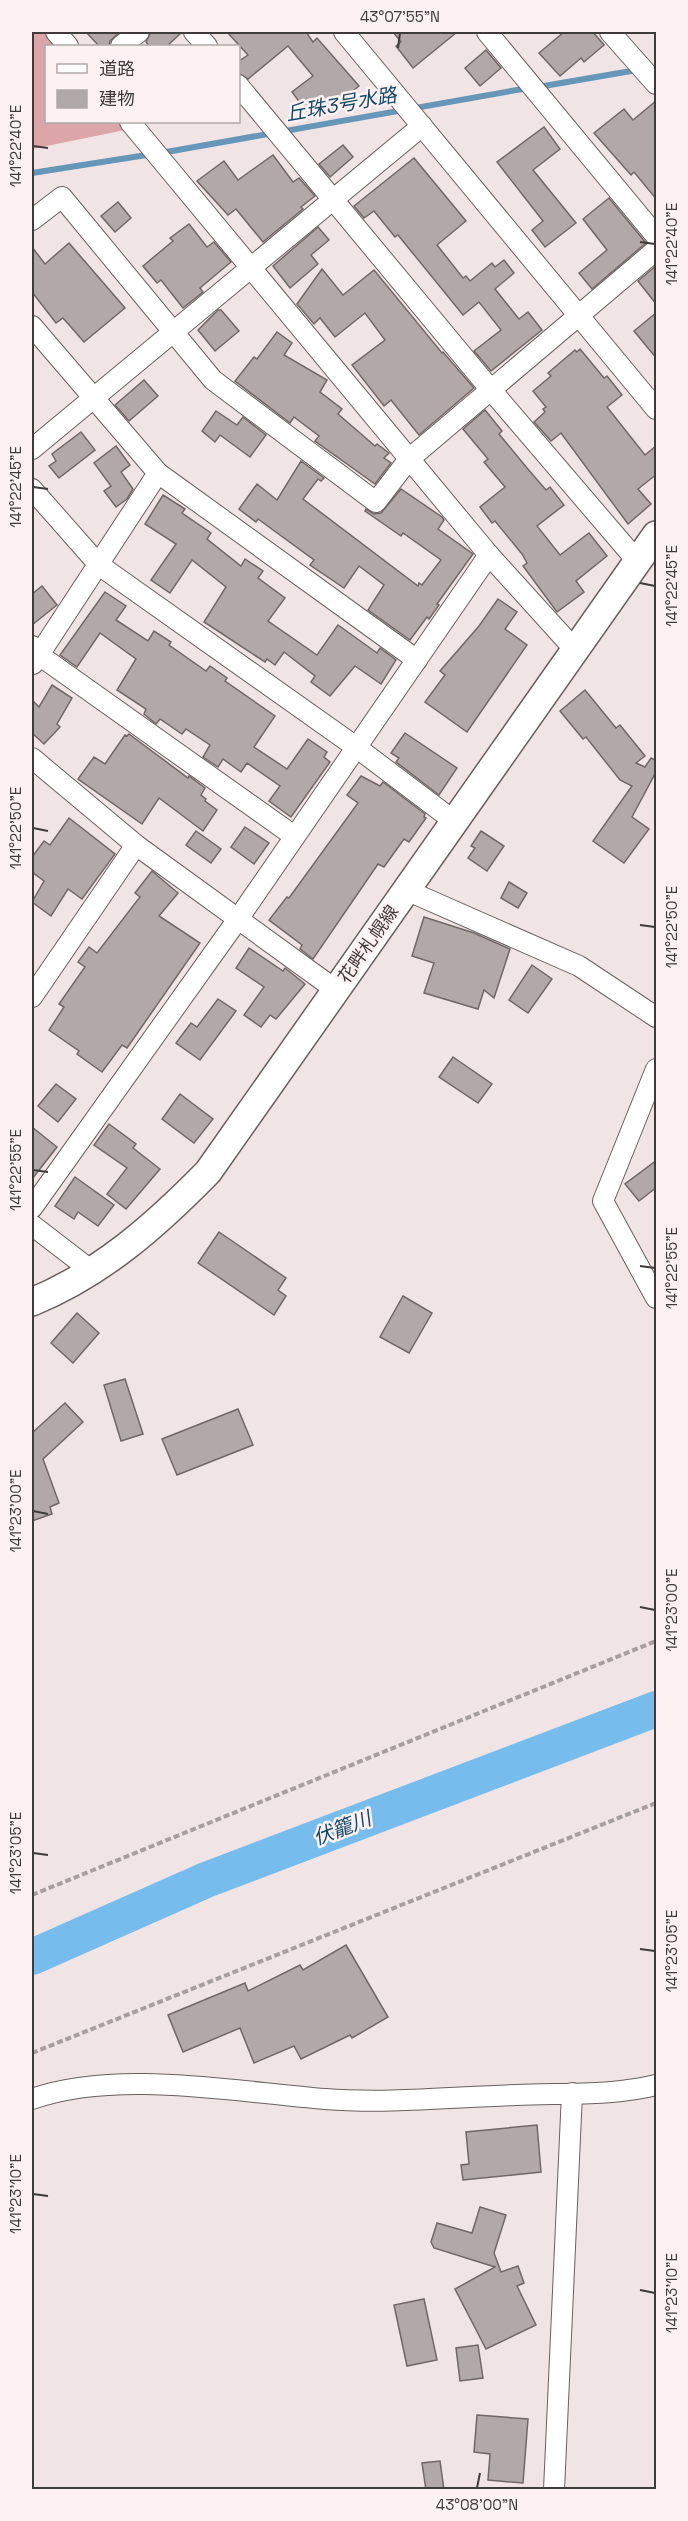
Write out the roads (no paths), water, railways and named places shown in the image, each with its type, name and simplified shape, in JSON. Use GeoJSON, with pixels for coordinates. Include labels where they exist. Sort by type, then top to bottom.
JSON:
{"type":"FeatureCollection","features":[{"type":"Feature","properties":{"kind":"main road","name":"花畔札幌線"},"geometry":{"type":"LineString","coordinates":[[32,1302],[63,1289],[93,1272],[165,1216],[208,1172],[657,535]]}},
{"type":"Feature","properties":{"kind":"street"},"geometry":{"type":"LineString","coordinates":[[56,32],[67,45]]}},
{"type":"Feature","properties":{"kind":"street"},"geometry":{"type":"LineString","coordinates":[[122,45],[139,32]]}},
{"type":"Feature","properties":{"kind":"street"},"geometry":{"type":"LineString","coordinates":[[194,32],[206,45]]}},
{"type":"Feature","properties":{"kind":"street"},"geometry":{"type":"LineString","coordinates":[[344,32],[657,409]]}},
{"type":"Feature","properties":{"kind":"street"},"geometry":{"type":"LineString","coordinates":[[487,32],[657,236]]}},
{"type":"Feature","properties":{"kind":"street"},"geometry":{"type":"LineString","coordinates":[[610,32],[648,75]]}},
{"type":"Feature","properties":{"kind":"street"},"geometry":{"type":"LineString","coordinates":[[240,87],[491,390],[638,562]]}},
{"type":"Feature","properties":{"kind":"street"},"geometry":{"type":"LineString","coordinates":[[32,449],[333,198],[413,115]]}},
{"type":"Feature","properties":{"kind":"street"},"geometry":{"type":"LineString","coordinates":[[131,123],[489,555],[556,632],[576,651]]}},
{"type":"Feature","properties":{"kind":"street"},"geometry":{"type":"LineString","coordinates":[[32,220],[62,197],[213,380],[376,502],[409,459],[657,250]]}},
{"type":"Feature","properties":{"kind":"street"},"geometry":{"type":"LineString","coordinates":[[32,326],[92,399],[158,473],[417,660]]}},
{"type":"Feature","properties":{"kind":"street"},"geometry":{"type":"LineString","coordinates":[[158,473],[99,565],[34,656],[294,836]]}},
{"type":"Feature","properties":{"kind":"street"},"geometry":{"type":"LineString","coordinates":[[32,489],[99,565],[356,747],[454,820]]}},
{"type":"Feature","properties":{"kind":"street"},"geometry":{"type":"LineString","coordinates":[[32,1208],[238,919],[489,555]]}},
{"type":"Feature","properties":{"kind":"street"},"geometry":{"type":"LineString","coordinates":[[32,758],[136,845],[336,990]]}},
{"type":"Feature","properties":{"kind":"street"},"geometry":{"type":"LineString","coordinates":[[32,997],[136,845]]}},
{"type":"Feature","properties":{"kind":"street"},"geometry":{"type":"LineString","coordinates":[[406,890],[579,966],[657,1017]]}},
{"type":"Feature","properties":{"kind":"street"},"geometry":{"type":"LineString","coordinates":[[657,1069],[603,1201],[657,1298]]}},
{"type":"Feature","properties":{"kind":"street"},"geometry":{"type":"LineString","coordinates":[[32,1225],[93,1272]]}},
{"type":"Feature","properties":{"kind":"street"},"geometry":{"type":"LineString","coordinates":[[32,2099],[83,2087],[148,2084],[328,2099],[406,2099],[572,2093],[641,2089],[657,2085]]}},
{"type":"Feature","properties":{"kind":"street"},"geometry":{"type":"LineString","coordinates":[[554,2490],[572,2093]]}},
{"type":"Feature","properties":{"kind":"waterway","name":"丘珠3号水路"},"geometry":{"type":"LineString","coordinates":[[538,87],[637,70]]}},
{"type":"Feature","properties":{"kind":"waterway","name":"丘珠3号水路"},"geometry":{"type":"LineString","coordinates":[[32,173],[172,151],[528,88]]}},
{"type":"Feature","properties":{"kind":"waterway","name":"伏籠川"},"geometry":{"type":"LineString","coordinates":[[32,1957],[206,1880],[656,1709]]}}]}
